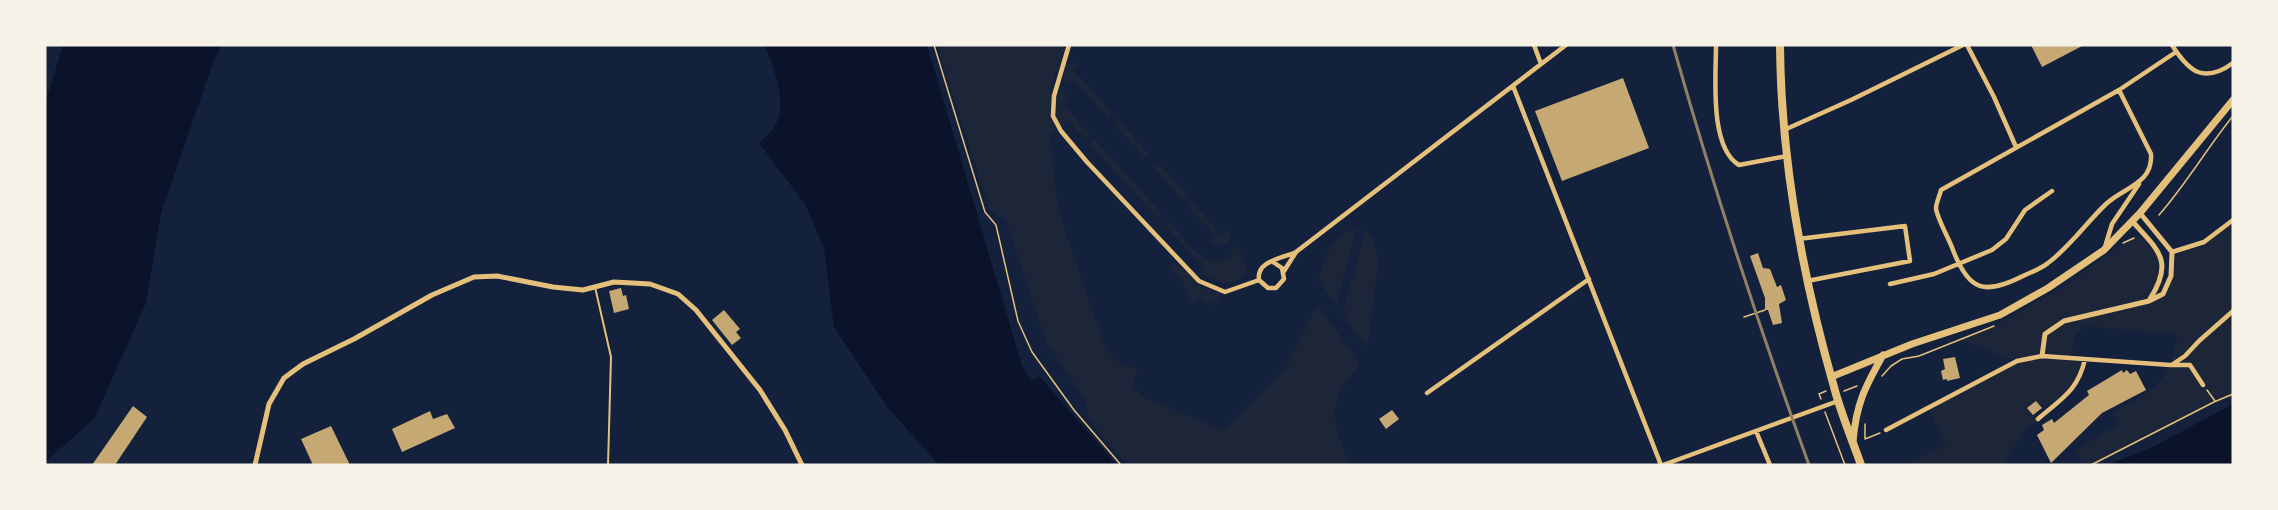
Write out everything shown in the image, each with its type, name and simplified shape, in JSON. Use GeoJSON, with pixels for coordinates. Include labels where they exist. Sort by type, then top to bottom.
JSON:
{"type":"FeatureCollection","features":[{"type":"Feature","properties":{"kind":"highway"},"geometry":{"type":"LineString","coordinates":[[1780,45],[1784,130],[1798,239],[1806,281],[1838,401],[1861,465]]}},
{"type":"Feature","properties":{"kind":"main road"},"geometry":{"type":"LineString","coordinates":[[1831,377],[1883,355],[2000,315],[2048,288],[2104,250],[2140,213],[2233,100]]}},
{"type":"Feature","properties":{"kind":"main road"},"geometry":{"type":"LineString","coordinates":[[1853,442],[1855,417],[1864,388],[1883,355]]}},
{"type":"Feature","properties":{"kind":"street"},"geometry":{"type":"LineString","coordinates":[[1069,45],[1054,96],[1053,116],[1061,131],[1087,162],[1200,281],[1225,292],[1259,280]]}},
{"type":"Feature","properties":{"kind":"street"},"geometry":{"type":"LineString","coordinates":[[1534,45],[1541,64]]}},
{"type":"Feature","properties":{"kind":"street"},"geometry":{"type":"LineString","coordinates":[[1296,252],[1284,271],[1282,283],[1276,288],[1264,286],[1259,280],[1260,268],[1266,263],[1296,252],[1566,45]]}},
{"type":"Feature","properties":{"kind":"street"},"geometry":{"type":"LineString","coordinates":[[1716,45],[1716,116],[1728,155],[1739,165],[1787,156]]}},
{"type":"Feature","properties":{"kind":"street"},"geometry":{"type":"LineString","coordinates":[[1784,130],[1965,45],[1994,97],[2016,147]]}},
{"type":"Feature","properties":{"kind":"street"},"geometry":{"type":"LineString","coordinates":[[2172,45],[2188,68],[2199,73],[2221,71],[2233,63]]}},
{"type":"Feature","properties":{"kind":"street"},"geometry":{"type":"LineString","coordinates":[[2139,184],[2114,197],[2047,264],[1999,287],[1979,286],[1966,276],[1936,208],[1941,190],[2119,90],[2176,52]]}},
{"type":"Feature","properties":{"kind":"street"},"geometry":{"type":"LineString","coordinates":[[1513,86],[1662,465],[1838,401]]}},
{"type":"Feature","properties":{"kind":"street"},"geometry":{"type":"LineString","coordinates":[[2104,250],[2112,224],[2149,171],[2151,154],[2119,90]]}},
{"type":"Feature","properties":{"kind":"street"},"geometry":{"type":"LineString","coordinates":[[1890,284],[1934,274],[1992,250],[2006,239],[2025,210],[2052,191]]}},
{"type":"Feature","properties":{"kind":"street"},"geometry":{"type":"LineString","coordinates":[[2042,356],[2045,334],[2064,321],[2149,301],[2163,294],[2171,276],[2172,252],[2140,213]]}},
{"type":"Feature","properties":{"kind":"street"},"geometry":{"type":"LineString","coordinates":[[2172,252],[2204,242],[2233,220]]}},
{"type":"Feature","properties":{"kind":"street"},"geometry":{"type":"LineString","coordinates":[[2132,221],[2154,246],[2163,266],[2160,283],[2149,301]]}},
{"type":"Feature","properties":{"kind":"street"},"geometry":{"type":"LineString","coordinates":[[1798,239],[1905,226],[1910,261],[1806,281]]}},
{"type":"Feature","properties":{"kind":"street"},"geometry":{"type":"LineString","coordinates":[[1273,262],[1280,265],[1284,271]]}},
{"type":"Feature","properties":{"kind":"street"},"geometry":{"type":"LineString","coordinates":[[255,465],[269,404],[284,378],[303,364],[354,339],[432,295],[474,277],[497,276],[553,287],[583,290],[614,282],[650,284],[678,294],[696,310],[760,390],[785,430],[802,465]]}},
{"type":"Feature","properties":{"kind":"street"},"geometry":{"type":"LineString","coordinates":[[1427,393],[1589,279]]}},
{"type":"Feature","properties":{"kind":"street"},"geometry":{"type":"LineString","coordinates":[[2170,365],[2185,356],[2233,311]]}},
{"type":"Feature","properties":{"kind":"street"},"geometry":{"type":"LineString","coordinates":[[1886,430],[2017,361],[2042,356],[2190,365],[2203,385]]}},
{"type":"Feature","properties":{"kind":"street"},"geometry":{"type":"LineString","coordinates":[[2038,419],[2069,392],[2081,377],[2085,359]]}},
{"type":"Feature","properties":{"kind":"street"},"geometry":{"type":"LineString","coordinates":[[1756,431],[1770,465]]}},
{"type":"Feature","properties":{"kind":"lane"},"geometry":{"type":"LineString","coordinates":[[595,287],[611,357],[608,465]]}},
{"type":"Feature","properties":{"kind":"path"},"geometry":{"type":"LineString","coordinates":[[934,45],[985,212],[996,225],[1018,321],[1032,352],[1074,410],[1121,465]]}},
{"type":"Feature","properties":{"kind":"path"},"geometry":{"type":"LineString","coordinates":[[2159,215],[2201,162],[2208,146],[2233,116]]}},
{"type":"Feature","properties":{"kind":"path"},"geometry":{"type":"LineString","coordinates":[[1744,316],[1766,310]]}},
{"type":"Feature","properties":{"kind":"path"},"geometry":{"type":"LineString","coordinates":[[1877,383],[1891,366],[1902,359],[1919,356]]}},
{"type":"Feature","properties":{"kind":"path"},"geometry":{"type":"LineString","coordinates":[[2203,385],[2216,401]]}},
{"type":"Feature","properties":{"kind":"path"},"geometry":{"type":"LineString","coordinates":[[2091,465],[2233,394]]}},
{"type":"Feature","properties":{"kind":"path"},"geometry":{"type":"LineString","coordinates":[[1865,439],[1886,430]]}},
{"type":"Feature","properties":{"kind":"shaded area"},"geometry":{"type":"Polygon","coordinates":[[[63,45],[222,45],[214,60],[161,213],[146,303],[94,419],[45,462],[45,104],[63,45]]]}},
{"type":"Feature","properties":{"kind":"shaded area"},"geometry":{"type":"Polygon","coordinates":[[[765,45],[927,45],[1023,369],[1032,381],[1039,376],[1117,465],[939,465],[888,408],[834,327],[824,248],[805,204],[759,143],[773,129],[780,109],[779,87],[765,45]]]}},
{"type":"Feature","properties":{"kind":"shaded area"},"geometry":{"type":"Polygon","coordinates":[[[937,45],[1065,45],[1050,98],[1055,132],[1050,134],[1056,193],[1062,222],[1105,346],[1119,361],[1138,368],[1133,386],[1143,397],[1224,430],[1285,370],[1317,305],[1360,365],[1336,402],[1336,424],[1349,465],[1134,465],[1121,457],[1101,436],[1089,417],[1086,400],[1046,342],[1005,218],[998,217],[989,209],[937,45]]]}},
{"type":"Feature","properties":{"kind":"shaded area"},"geometry":{"type":"Polygon","coordinates":[[[1072,62],[1079,65],[1073,70],[1112,113],[1108,117],[1074,80],[1068,84],[1063,78],[1066,65],[1072,62]]]}},
{"type":"Feature","properties":{"kind":"shaded area"},"geometry":{"type":"Polygon","coordinates":[[[1061,91],[1069,99],[1064,105],[1090,135],[1085,139],[1069,121],[1062,126],[1059,122],[1056,106],[1058,92],[1061,91]]]}},
{"type":"Feature","properties":{"kind":"shaded area"},"geometry":{"type":"Polygon","coordinates":[[[1118,119],[1149,154],[1145,158],[1114,123],[1118,119]]]}},
{"type":"Feature","properties":{"kind":"shaded area"},"geometry":{"type":"Polygon","coordinates":[[[1095,140],[1164,216],[1159,219],[1090,144],[1095,140]]]}},
{"type":"Feature","properties":{"kind":"shaded area"},"geometry":{"type":"Polygon","coordinates":[[[1158,163],[1187,194],[1182,199],[1151,164],[1158,163]]]}},
{"type":"Feature","properties":{"kind":"shaded area"},"geometry":{"type":"Polygon","coordinates":[[[1191,200],[1222,235],[1229,231],[1230,237],[1227,243],[1216,246],[1209,241],[1215,236],[1186,205],[1191,200]]]}},
{"type":"Feature","properties":{"kind":"shaded area"},"geometry":{"type":"Polygon","coordinates":[[[1169,222],[1205,258],[1214,261],[1223,260],[1233,256],[1231,252],[1234,248],[1240,247],[1243,262],[1247,264],[1245,273],[1235,282],[1228,283],[1206,276],[1200,271],[1204,267],[1165,226],[1169,222]]]}},
{"type":"Feature","properties":{"kind":"shaded area"},"geometry":{"type":"Polygon","coordinates":[[[2230,223],[2233,226],[2233,394],[2091,465],[2084,465],[2075,451],[2119,424],[2113,412],[2158,384],[2169,366],[2178,335],[2084,326],[2074,337],[2071,358],[2085,359],[2069,392],[2042,408],[2036,401],[2027,408],[2038,419],[2024,431],[2004,465],[1906,465],[1946,445],[1928,408],[2016,361],[1960,340],[1989,329],[2044,298],[2071,282],[2123,243],[2142,233],[2154,246],[2163,266],[2150,299],[2163,294],[2171,277],[2172,252],[2204,242],[2230,223]]]}},
{"type":"Feature","properties":{"kind":"shaded area"},"geometry":{"type":"Polygon","coordinates":[[[1357,228],[1336,305],[1318,280],[1326,255],[1334,241],[1357,228]]]}},
{"type":"Feature","properties":{"kind":"shaded area"},"geometry":{"type":"Polygon","coordinates":[[[1365,229],[1373,240],[1379,259],[1367,348],[1343,314],[1365,229]]]}},
{"type":"Feature","properties":{"kind":"shaded area"},"geometry":{"type":"Polygon","coordinates":[[[1174,263],[1205,290],[1207,288],[1221,294],[1213,307],[1209,300],[1205,303],[1200,297],[1192,303],[1179,274],[1173,275],[1171,267],[1174,263]]]}},
{"type":"Feature","properties":{"kind":"shaded area"},"geometry":{"type":"Polygon","coordinates":[[[2233,404],[2233,465],[2107,465],[2151,448],[2233,404]]]}},
{"type":"Feature","properties":{"kind":"building"},"geometry":{"type":"Polygon","coordinates":[[[2031,45],[2084,45],[2042,67],[2031,45]]]}},
{"type":"Feature","properties":{"kind":"building"},"geometry":{"type":"Polygon","coordinates":[[[1623,78],[1649,148],[1562,181],[1535,111],[1623,78]]]}},
{"type":"Feature","properties":{"kind":"building"},"geometry":{"type":"Polygon","coordinates":[[[1758,253],[1763,268],[1770,269],[1777,287],[1781,285],[1786,300],[1779,304],[1782,323],[1773,325],[1768,310],[1765,310],[1765,298],[1750,256],[1758,253]]]}},
{"type":"Feature","properties":{"kind":"building"},"geometry":{"type":"Polygon","coordinates":[[[621,288],[623,296],[626,295],[629,309],[614,313],[609,291],[621,288]]]}},
{"type":"Feature","properties":{"kind":"building"},"geometry":{"type":"Polygon","coordinates":[[[724,310],[740,329],[736,332],[741,338],[732,345],[712,320],[724,310]]]}},
{"type":"Feature","properties":{"kind":"building"},"geometry":{"type":"Polygon","coordinates":[[[1955,357],[1960,378],[1943,380],[1941,371],[1945,369],[1943,359],[1955,357]]]}},
{"type":"Feature","properties":{"kind":"building"},"geometry":{"type":"Polygon","coordinates":[[[2122,370],[2123,373],[2127,370],[2130,374],[2136,371],[2146,390],[2102,413],[2051,463],[2037,435],[2044,430],[2042,425],[2052,419],[2054,423],[2089,395],[2087,391],[2122,370]]]}},
{"type":"Feature","properties":{"kind":"building"},"geometry":{"type":"Polygon","coordinates":[[[2036,401],[2042,408],[2033,415],[2027,408],[2036,401]]]}},
{"type":"Feature","properties":{"kind":"building"},"geometry":{"type":"Polygon","coordinates":[[[133,406],[147,417],[115,465],[92,465],[133,406]]]}},
{"type":"Feature","properties":{"kind":"building"},"geometry":{"type":"Polygon","coordinates":[[[1392,410],[1399,419],[1386,429],[1379,419],[1392,410]]]}},
{"type":"Feature","properties":{"kind":"building"},"geometry":{"type":"Polygon","coordinates":[[[430,411],[433,419],[447,414],[455,428],[402,452],[392,429],[430,411]]]}},
{"type":"Feature","properties":{"kind":"building"},"geometry":{"type":"Polygon","coordinates":[[[331,426],[350,465],[313,465],[301,439],[331,426]]]}},
{"type":"Feature","properties":{"kind":"railway"},"geometry":{"type":"LineString","coordinates":[[1673,45],[1737,256],[1809,465]]}}]}
